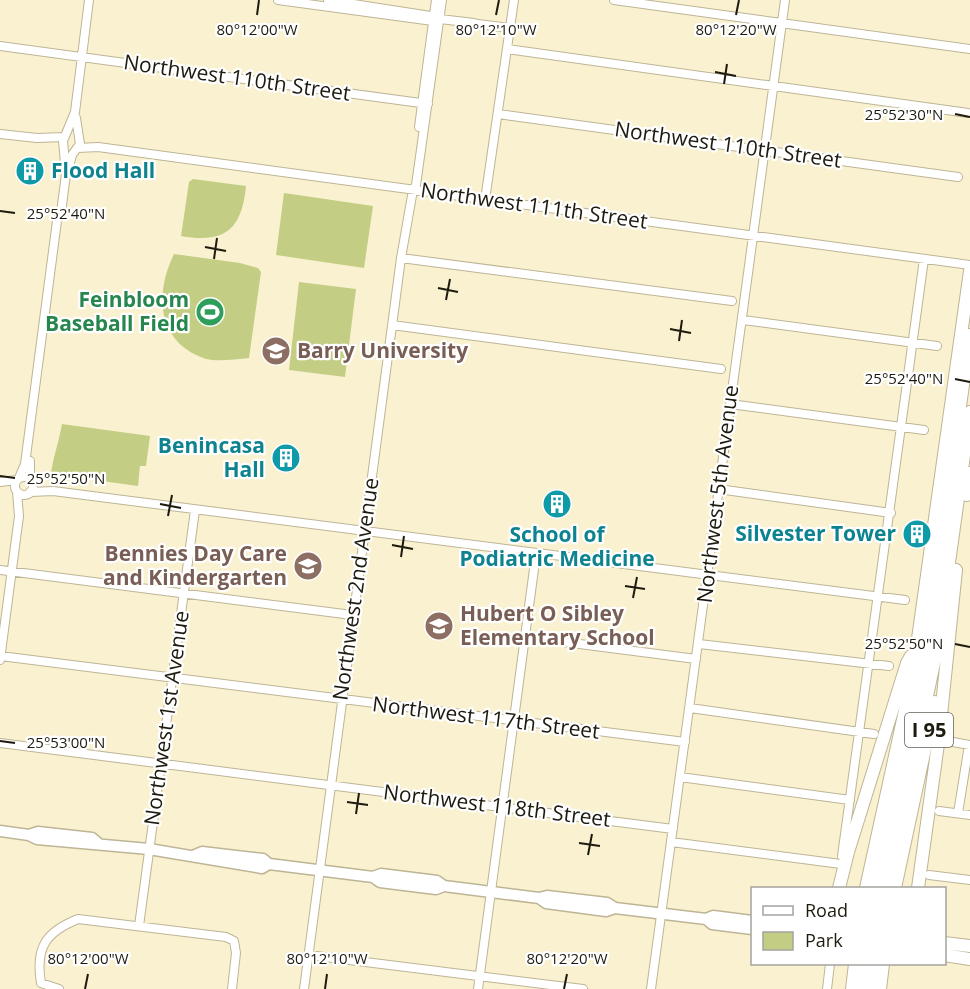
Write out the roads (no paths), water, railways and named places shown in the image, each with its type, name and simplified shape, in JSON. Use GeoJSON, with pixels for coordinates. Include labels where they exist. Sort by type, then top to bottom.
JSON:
{"type":"FeatureCollection","features":[{"type":"Feature","properties":{"kind":"highway","name":"I 95"},"geometry":{"type":"LineString","coordinates":[[866,887],[917,647],[970,271]]}},
{"type":"Feature","properties":{"kind":"highway"},"geometry":{"type":"LineString","coordinates":[[875,887],[926,648],[970,335]]}},
{"type":"Feature","properties":{"kind":"highway"},"geometry":{"type":"LineString","coordinates":[[886,887],[933,667],[970,411]]}},
{"type":"Feature","properties":{"kind":"highway","name":"I 95"},"geometry":{"type":"LineString","coordinates":[[895,887],[931,723],[970,473]]}},
{"type":"Feature","properties":{"kind":"highway"},"geometry":{"type":"LineString","coordinates":[[918,887],[940,732],[956,570]]}},
{"type":"Feature","properties":{"kind":"highway"},"geometry":{"type":"LineString","coordinates":[[839,887],[907,663],[917,647]]}},
{"type":"Feature","properties":{"kind":"highway"},"geometry":{"type":"LineString","coordinates":[[946,943],[970,946]]}},
{"type":"Feature","properties":{"kind":"highway"},"geometry":{"type":"LineString","coordinates":[[946,956],[970,959]]}},
{"type":"Feature","properties":{"kind":"highway"},"geometry":{"type":"LineString","coordinates":[[852,989],[869,965]]}},
{"type":"Feature","properties":{"kind":"highway"},"geometry":{"type":"LineString","coordinates":[[861,989],[869,965]]}},
{"type":"Feature","properties":{"kind":"highway"},"geometry":{"type":"LineString","coordinates":[[869,965],[871,989]]}},
{"type":"Feature","properties":{"kind":"highway"},"geometry":{"type":"LineString","coordinates":[[869,965],[880,989]]}},
{"type":"Feature","properties":{"kind":"main road"},"geometry":{"type":"LineString","coordinates":[[0,831],[29,835],[38,832],[92,838],[98,843],[195,855],[201,860],[262,868],[269,864],[319,870],[373,877],[380,882],[436,889],[444,886],[539,898],[547,896],[577,899],[607,903],[615,908],[706,920],[712,924],[751,929]]}},
{"type":"Feature","properties":{"kind":"main road"},"geometry":{"type":"LineString","coordinates":[[706,920],[713,916],[751,921]]}},
{"type":"Feature","properties":{"kind":"street"},"geometry":{"type":"LineString","coordinates":[[0,658],[19,516],[17,485],[24,468],[38,383],[51,288],[57,221],[61,213],[66,174],[65,141],[75,112],[90,0]]}},
{"type":"Feature","properties":{"kind":"street"},"geometry":{"type":"LineString","coordinates":[[278,0],[325,2],[510,28]]}},
{"type":"Feature","properties":{"kind":"street","name":"Northwest 2nd Avenue"},"geometry":{"type":"LineString","coordinates":[[304,989],[340,700],[401,258],[413,190],[411,184],[425,103],[436,18],[436,0]]}},
{"type":"Feature","properties":{"kind":"street","name":"Northwest 2nd Avenue"},"geometry":{"type":"LineString","coordinates":[[436,18],[442,0]]}},
{"type":"Feature","properties":{"kind":"street"},"geometry":{"type":"LineString","coordinates":[[485,200],[514,0]]}},
{"type":"Feature","properties":{"kind":"street"},"geometry":{"type":"LineString","coordinates":[[615,0],[970,49]]}},
{"type":"Feature","properties":{"kind":"street","name":"Northwest 5th Avenue"},"geometry":{"type":"LineString","coordinates":[[651,989],[785,0]]}},
{"type":"Feature","properties":{"kind":"street","name":"Northwest 110th Street"},"geometry":{"type":"LineString","coordinates":[[0,46],[425,103]]}},
{"type":"Feature","properties":{"kind":"street"},"geometry":{"type":"LineString","coordinates":[[507,49],[968,113]]}},
{"type":"Feature","properties":{"kind":"street"},"geometry":{"type":"LineString","coordinates":[[66,174],[77,149],[75,112]]}},
{"type":"Feature","properties":{"kind":"street","name":"Northwest 110th Street"},"geometry":{"type":"LineString","coordinates":[[498,114],[958,177]]}},
{"type":"Feature","properties":{"kind":"street"},"geometry":{"type":"LineString","coordinates":[[0,134],[65,141]]}},
{"type":"Feature","properties":{"kind":"street","name":"Northwest 111th Street"},"geometry":{"type":"LineString","coordinates":[[65,141],[78,137],[98,147]]}},
{"type":"Feature","properties":{"kind":"street","name":"Northwest 111th Street"},"geometry":{"type":"LineString","coordinates":[[65,141],[77,149],[98,147],[970,264]]}},
{"type":"Feature","properties":{"kind":"street"},"geometry":{"type":"LineString","coordinates":[[401,258],[732,302]]}},
{"type":"Feature","properties":{"kind":"street"},"geometry":{"type":"LineString","coordinates":[[839,887],[924,259]]}},
{"type":"Feature","properties":{"kind":"street"},"geometry":{"type":"LineString","coordinates":[[743,320],[937,346]]}},
{"type":"Feature","properties":{"kind":"street"},"geometry":{"type":"LineString","coordinates":[[392,325],[721,369]]}},
{"type":"Feature","properties":{"kind":"street"},"geometry":{"type":"LineString","coordinates":[[19,516],[29,493],[31,480],[29,469],[38,383]]}},
{"type":"Feature","properties":{"kind":"street"},"geometry":{"type":"LineString","coordinates":[[730,404],[924,430]]}},
{"type":"Feature","properties":{"kind":"street"},"geometry":{"type":"LineString","coordinates":[[0,483],[17,485],[31,480],[53,490]]}},
{"type":"Feature","properties":{"kind":"street"},"geometry":{"type":"LineString","coordinates":[[17,485],[29,493],[53,490],[905,600]]}},
{"type":"Feature","properties":{"kind":"street"},"geometry":{"type":"LineString","coordinates":[[718,489],[891,513]]}},
{"type":"Feature","properties":{"kind":"street","name":"Northwest 1st Avenue"},"geometry":{"type":"LineString","coordinates":[[139,926],[195,510]]}},
{"type":"Feature","properties":{"kind":"street"},"geometry":{"type":"LineString","coordinates":[[478,989],[536,554]]}},
{"type":"Feature","properties":{"kind":"street"},"geometry":{"type":"LineString","coordinates":[[0,570],[352,615]]}},
{"type":"Feature","properties":{"kind":"street"},"geometry":{"type":"LineString","coordinates":[[525,637],[696,659]]}},
{"type":"Feature","properties":{"kind":"street"},"geometry":{"type":"LineString","coordinates":[[699,644],[889,666]]}},
{"type":"Feature","properties":{"kind":"street","name":"Northwest 117th Street"},"geometry":{"type":"LineString","coordinates":[[0,658],[173,677],[685,742]]}},
{"type":"Feature","properties":{"kind":"street"},"geometry":{"type":"LineString","coordinates":[[690,708],[874,734]]}},
{"type":"Feature","properties":{"kind":"street"},"geometry":{"type":"LineString","coordinates":[[953,742],[970,745],[958,813]]}},
{"type":"Feature","properties":{"kind":"street","name":"Northwest 118th Street"},"geometry":{"type":"LineString","coordinates":[[0,743],[673,829]]}},
{"type":"Feature","properties":{"kind":"street"},"geometry":{"type":"LineString","coordinates":[[680,777],[850,800]]}},
{"type":"Feature","properties":{"kind":"street"},"geometry":{"type":"LineString","coordinates":[[939,811],[970,815]]}},
{"type":"Feature","properties":{"kind":"street"},"geometry":{"type":"LineString","coordinates":[[671,842],[841,864]]}},
{"type":"Feature","properties":{"kind":"street"},"geometry":{"type":"LineString","coordinates":[[929,875],[970,880]]}},
{"type":"Feature","properties":{"kind":"street"},"geometry":{"type":"LineString","coordinates":[[59,989],[50,988],[41,983],[41,957],[47,936],[57,927],[78,919],[210,934],[234,941],[236,953],[232,989]]}},
{"type":"Feature","properties":{"kind":"street"},"geometry":{"type":"LineString","coordinates":[[309,955],[480,974],[584,989]]}},
{"type":"Feature","properties":{"kind":"street"},"geometry":{"type":"LineString","coordinates":[[826,989],[830,965]]}},
{"type":"Feature","properties":{"kind":"place","name":"Flood Hall"},"geometry":{"type":"Point","coordinates":[30,171]}},
{"type":"Feature","properties":{"kind":"place","name":"Feinbloom Baseball Field"},"geometry":{"type":"Point","coordinates":[210,312]}},
{"type":"Feature","properties":{"kind":"place","name":"Barry University"},"geometry":{"type":"Point","coordinates":[276,351]}},
{"type":"Feature","properties":{"kind":"place","name":"Benincasa Hall"},"geometry":{"type":"Point","coordinates":[286,458]}},
{"type":"Feature","properties":{"kind":"place","name":"School of Podiatric Medicine"},"geometry":{"type":"Point","coordinates":[557,504]}},
{"type":"Feature","properties":{"kind":"place","name":"Silvester Tower"},"geometry":{"type":"Point","coordinates":[917,534]}},
{"type":"Feature","properties":{"kind":"place","name":"Bennies Day Care and Kindergarten"},"geometry":{"type":"Point","coordinates":[308,566]}},
{"type":"Feature","properties":{"kind":"place","name":"Hubert O Sibley Elementary School"},"geometry":{"type":"Point","coordinates":[439,626]}}]}
